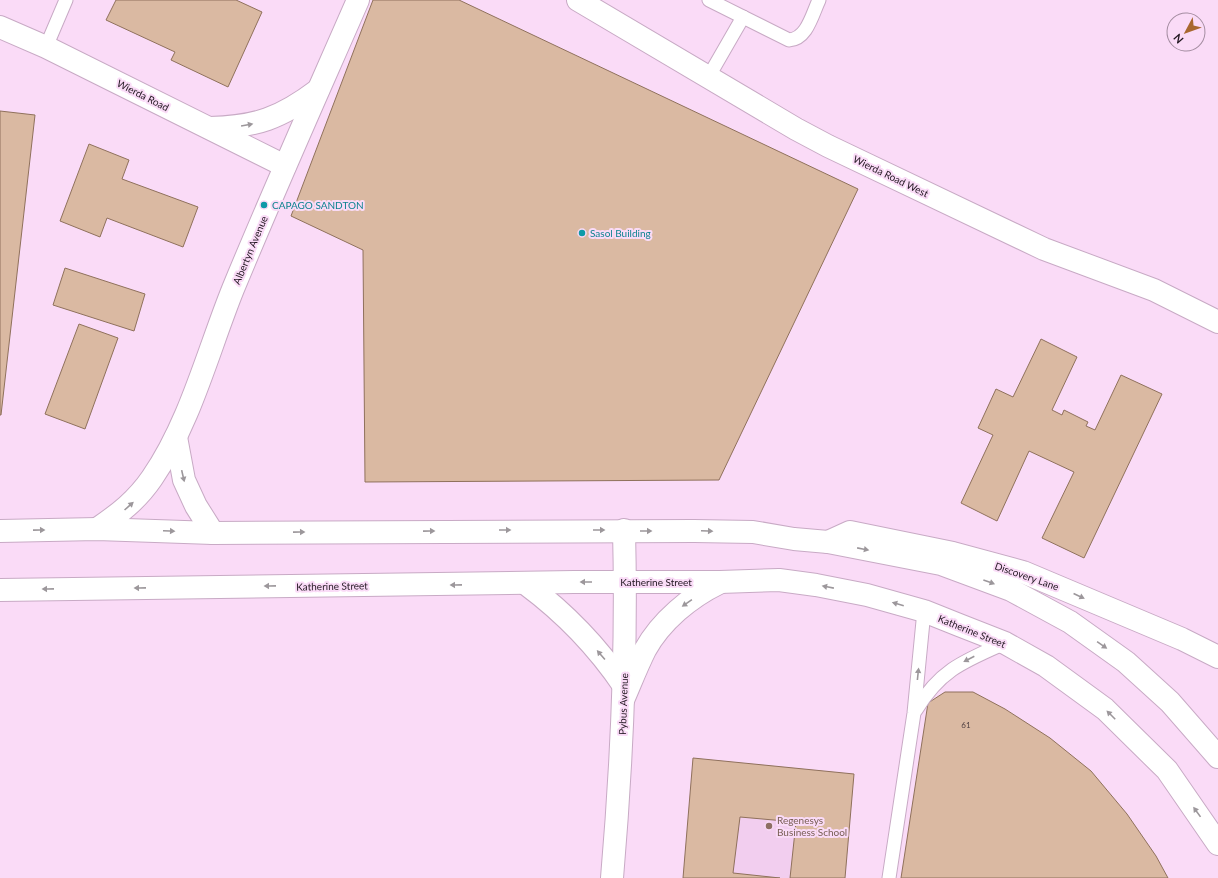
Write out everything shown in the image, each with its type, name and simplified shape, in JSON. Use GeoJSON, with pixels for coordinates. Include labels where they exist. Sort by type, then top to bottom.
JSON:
{"type":"FeatureCollection","features":[{"type":"Feature","properties":{"kind":"main road","name":"Albertyn Avenue"},"geometry":{"type":"LineString","coordinates":[[97,529],[122,512],[138,497],[153,477],[176,437],[233,290],[285,166],[358,0]]}},
{"type":"Feature","properties":{"kind":"main road","name":"Wierda Road West"},"geometry":{"type":"LineString","coordinates":[[578,0],[828,146],[1044,249],[1154,290],[1218,322]]}},
{"type":"Feature","properties":{"kind":"main road","name":"Wierda Road"},"geometry":{"type":"LineString","coordinates":[[0,27],[46,46],[285,166]]}},
{"type":"Feature","properties":{"kind":"main road"},"geometry":{"type":"LineString","coordinates":[[208,128],[235,127],[256,123],[295,107],[318,90]]}},
{"type":"Feature","properties":{"kind":"main road"},"geometry":{"type":"LineString","coordinates":[[176,437],[184,480],[196,506],[213,533]]}},
{"type":"Feature","properties":{"kind":"main road"},"geometry":{"type":"LineString","coordinates":[[0,531],[97,529],[213,533],[624,530],[753,532],[794,539],[828,542],[941,564],[1011,590],[1070,622],[1126,662],[1170,702],[1218,757]]}},
{"type":"Feature","properties":{"kind":"main road","name":"Pybus Avenue"},"geometry":{"type":"LineString","coordinates":[[612,878],[618,809],[624,693],[624,530]]}},
{"type":"Feature","properties":{"kind":"main road","name":"Discovery Lane"},"geometry":{"type":"LineString","coordinates":[[828,542],[850,532],[953,553],[1023,572],[1182,639],[1218,656]]}},
{"type":"Feature","properties":{"kind":"main road","name":"Katherine Street"},"geometry":{"type":"LineString","coordinates":[[0,590],[720,582],[779,580],[816,584],[867,595],[924,611],[1005,643],[1046,666],[1105,710],[1166,770],[1218,844]]}},
{"type":"Feature","properties":{"kind":"main road"},"geometry":{"type":"LineString","coordinates":[[624,693],[646,649],[664,625],[681,607],[720,582]]}},
{"type":"Feature","properties":{"kind":"main road"},"geometry":{"type":"LineString","coordinates":[[526,584],[556,607],[574,624],[607,662],[624,693]]}},
{"type":"Feature","properties":{"kind":"lane"},"geometry":{"type":"LineString","coordinates":[[709,0],[789,40],[795,40],[803,35],[819,0]]}},
{"type":"Feature","properties":{"kind":"lane"},"geometry":{"type":"LineString","coordinates":[[46,46],[64,1]]}},
{"type":"Feature","properties":{"kind":"lane"},"geometry":{"type":"LineString","coordinates":[[709,76],[743,17]]}},
{"type":"Feature","properties":{"kind":"lane"},"geometry":{"type":"LineString","coordinates":[[889,878],[914,713],[924,611]]}},
{"type":"Feature","properties":{"kind":"lane"},"geometry":{"type":"LineString","coordinates":[[1182,639],[1192,649],[1218,666]]}},
{"type":"Feature","properties":{"kind":"lane"},"geometry":{"type":"LineString","coordinates":[[914,713],[927,692],[938,679],[962,663],[1005,643]]}},
{"type":"Feature","properties":{"kind":"shaded area","name":"Regenesys Business School"},"geometry":{"type":"Polygon","coordinates":[[[693,758],[854,774],[845,878],[683,878],[693,758]]]}},
{"type":"Feature","properties":{"kind":"building"},"geometry":{"type":"Polygon","coordinates":[[[116,0],[236,0],[262,12],[228,87],[171,60],[175,52],[106,20],[116,0]]]}},
{"type":"Feature","properties":{"kind":"building","name":"Sasol Building"},"geometry":{"type":"Polygon","coordinates":[[[373,0],[459,0],[858,189],[719,480],[365,482],[363,250],[291,216],[373,0]]]}},
{"type":"Feature","properties":{"kind":"building"},"geometry":{"type":"Polygon","coordinates":[[[0,111],[35,115],[1,415],[0,415],[0,111]]]}},
{"type":"Feature","properties":{"kind":"building"},"geometry":{"type":"Polygon","coordinates":[[[89,144],[129,160],[122,179],[198,207],[183,247],[107,218],[100,237],[60,221],[89,144]]]}},
{"type":"Feature","properties":{"kind":"building"},"geometry":{"type":"Polygon","coordinates":[[[65,268],[145,294],[134,331],[53,305],[65,268]]]}},
{"type":"Feature","properties":{"kind":"building"},"geometry":{"type":"Polygon","coordinates":[[[79,324],[118,338],[85,429],[45,414],[79,324]]]}},
{"type":"Feature","properties":{"kind":"building"},"geometry":{"type":"Polygon","coordinates":[[[1041,339],[1077,357],[1052,410],[1062,415],[1064,410],[1088,422],[1086,426],[1095,430],[1121,375],[1162,394],[1084,558],[1042,538],[1074,472],[1029,451],[997,521],[961,503],[993,435],[978,428],[996,389],[1013,397],[1041,339]]]}},
{"type":"Feature","properties":{"kind":"building"},"geometry":{"type":"Polygon","coordinates":[[[945,692],[973,692],[1005,709],[1050,738],[1091,771],[1127,814],[1156,856],[1168,878],[901,878],[928,703],[945,692]]]}},
{"type":"Feature","properties":{"kind":"building","name":"Regenesys Business School"},"geometry":{"type":"Polygon","coordinates":[[[693,758],[854,774],[845,878],[790,878],[796,822],[740,817],[733,873],[780,878],[683,878],[693,758]]]}},
{"type":"Feature","properties":{"kind":"place","name":"CAPAGO SANDTON"},"geometry":{"type":"Point","coordinates":[264,205]}},
{"type":"Feature","properties":{"kind":"place","name":"Sasol Building"},"geometry":{"type":"Point","coordinates":[582,233]}},
{"type":"Feature","properties":{"kind":"place","name":"Regenesys Business School"},"geometry":{"type":"Point","coordinates":[769,826]}}]}
